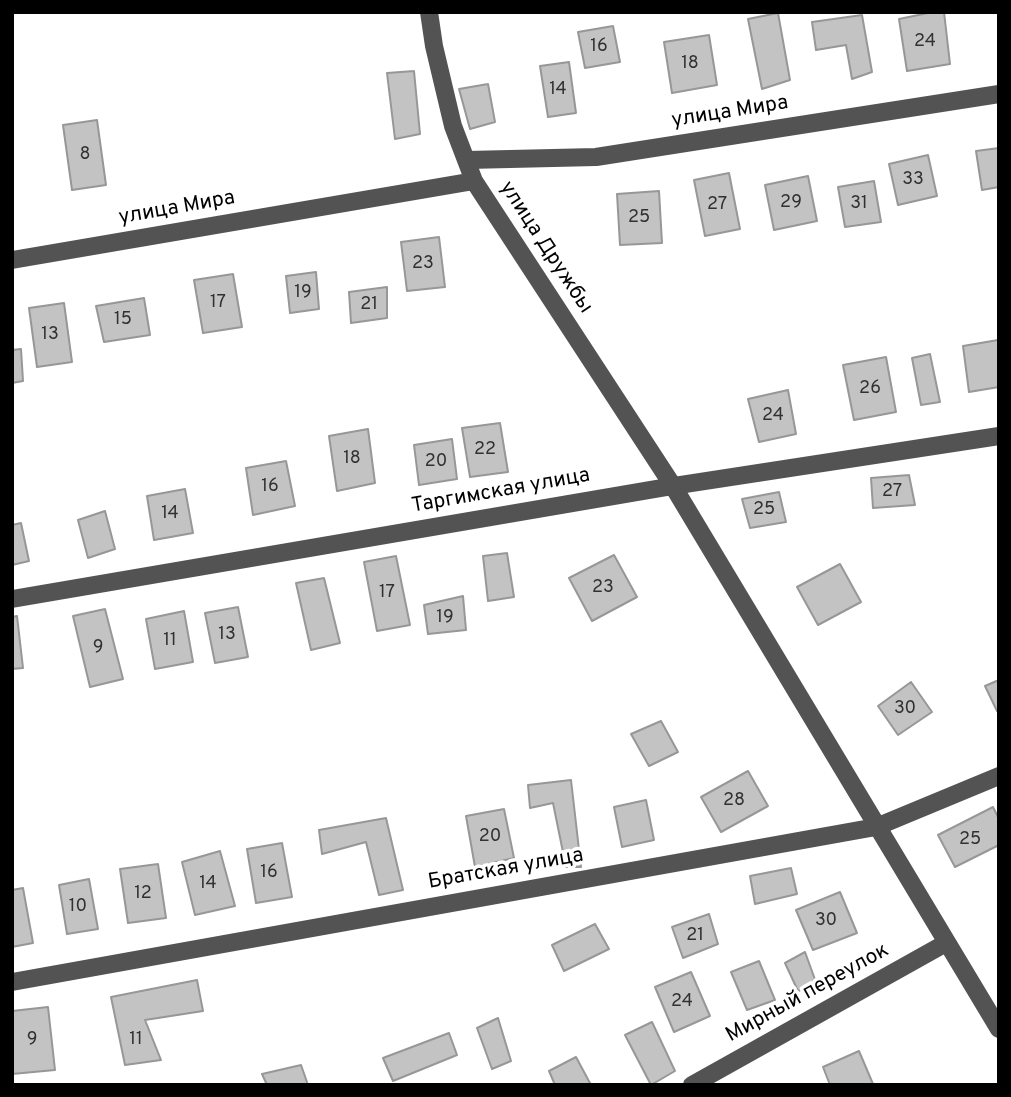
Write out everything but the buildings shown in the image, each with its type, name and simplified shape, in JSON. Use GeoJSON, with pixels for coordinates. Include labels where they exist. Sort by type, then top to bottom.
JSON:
{"type":"FeatureCollection","features":[{"type":"Feature","properties":{"kind":"street","name":"улица Дружбы"},"geometry":{"type":"LineString","coordinates":[[429,12],[434,47],[453,126],[474,181],[673,486],[999,1029]]}},
{"type":"Feature","properties":{"kind":"street","name":"улица Мира"},"geometry":{"type":"LineString","coordinates":[[467,160],[596,157],[999,94]]}},
{"type":"Feature","properties":{"kind":"street","name":"улица Мира"},"geometry":{"type":"LineString","coordinates":[[12,260],[474,181]]}},
{"type":"Feature","properties":{"kind":"street","name":"Таргимская улица"},"geometry":{"type":"LineString","coordinates":[[12,598],[673,486],[999,436]]}},
{"type":"Feature","properties":{"kind":"street","name":"Братская улица"},"geometry":{"type":"LineString","coordinates":[[12,982],[876,827],[999,776]]}},
{"type":"Feature","properties":{"kind":"street","name":"Мирный переулок"},"geometry":{"type":"LineString","coordinates":[[692,1085],[946,943]]}}]}
